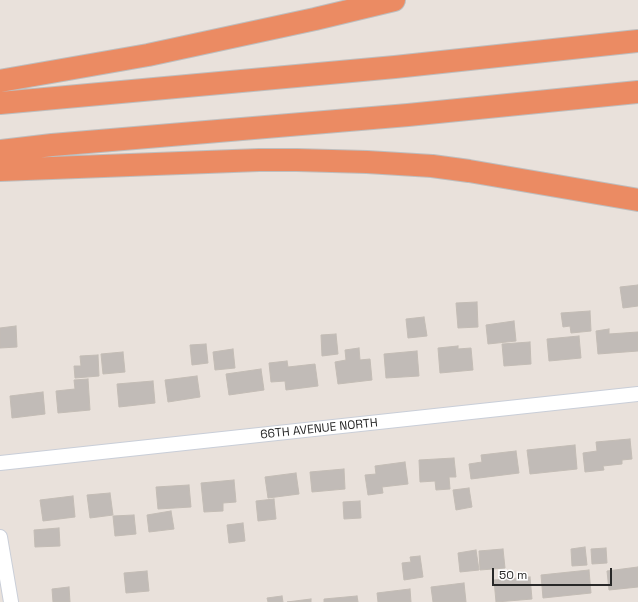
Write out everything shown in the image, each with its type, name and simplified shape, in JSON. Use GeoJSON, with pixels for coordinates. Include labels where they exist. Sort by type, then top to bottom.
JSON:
{"type":"FeatureCollection","features":[{"type":"Feature","properties":{"kind":"highway"},"geometry":{"type":"LineString","coordinates":[[0,80],[148,55],[315,19],[394,0]]}},
{"type":"Feature","properties":{"kind":"highway"},"geometry":{"type":"LineString","coordinates":[[0,103],[387,68],[638,41]]}},
{"type":"Feature","properties":{"kind":"highway"},"geometry":{"type":"LineString","coordinates":[[0,150],[408,115],[638,92]]}},
{"type":"Feature","properties":{"kind":"highway"},"geometry":{"type":"LineString","coordinates":[[0,170],[259,160],[367,162],[432,166],[527,180],[638,200]]}},
{"type":"Feature","properties":{"kind":"street","name":"66TH AVENUE NORTH"},"geometry":{"type":"LineString","coordinates":[[0,463],[638,394]]}},
{"type":"Feature","properties":{"kind":"street"},"geometry":{"type":"LineString","coordinates":[[0,537],[11,602]]}},
{"type":"Feature","properties":{"kind":"building"},"geometry":{"type":"Polygon","coordinates":[[[638,285],[638,306],[623,308],[620,287],[638,285]]]}},
{"type":"Feature","properties":{"kind":"building"},"geometry":{"type":"Polygon","coordinates":[[[477,302],[478,327],[458,328],[456,303],[477,302]]]}},
{"type":"Feature","properties":{"kind":"building"},"geometry":{"type":"Polygon","coordinates":[[[590,311],[591,331],[571,333],[570,326],[563,327],[561,313],[590,311]]]}},
{"type":"Feature","properties":{"kind":"building"},"geometry":{"type":"Polygon","coordinates":[[[424,317],[427,336],[408,338],[406,319],[424,317]]]}},
{"type":"Feature","properties":{"kind":"building"},"geometry":{"type":"Polygon","coordinates":[[[514,321],[516,341],[488,344],[486,325],[514,321]]]}},
{"type":"Feature","properties":{"kind":"building"},"geometry":{"type":"Polygon","coordinates":[[[16,326],[17,347],[0,348],[0,328],[16,326]]]}},
{"type":"Feature","properties":{"kind":"building"},"geometry":{"type":"Polygon","coordinates":[[[609,329],[609,334],[638,332],[638,351],[598,354],[596,331],[609,329]]]}},
{"type":"Feature","properties":{"kind":"building"},"geometry":{"type":"Polygon","coordinates":[[[336,334],[338,354],[322,356],[321,335],[336,334]]]}},
{"type":"Feature","properties":{"kind":"building"},"geometry":{"type":"Polygon","coordinates":[[[579,336],[581,358],[549,361],[547,339],[579,336]]]}},
{"type":"Feature","properties":{"kind":"building"},"geometry":{"type":"Polygon","coordinates":[[[530,342],[531,364],[504,366],[502,344],[530,342]]]}},
{"type":"Feature","properties":{"kind":"building"},"geometry":{"type":"Polygon","coordinates":[[[206,344],[208,363],[192,365],[190,345],[206,344]]]}},
{"type":"Feature","properties":{"kind":"building"},"geometry":{"type":"Polygon","coordinates":[[[458,346],[458,349],[471,348],[473,370],[440,373],[438,348],[458,346]]]}},
{"type":"Feature","properties":{"kind":"building"},"geometry":{"type":"Polygon","coordinates":[[[359,348],[360,360],[370,359],[372,380],[338,384],[335,362],[346,360],[345,350],[359,348]]]}},
{"type":"Feature","properties":{"kind":"building"},"geometry":{"type":"Polygon","coordinates":[[[233,349],[235,368],[215,370],[213,352],[233,349]]]}},
{"type":"Feature","properties":{"kind":"building"},"geometry":{"type":"Polygon","coordinates":[[[417,351],[419,376],[386,378],[384,354],[417,351]]]}},
{"type":"Feature","properties":{"kind":"building"},"geometry":{"type":"Polygon","coordinates":[[[123,352],[125,372],[103,374],[101,354],[123,352]]]}},
{"type":"Feature","properties":{"kind":"building"},"geometry":{"type":"Polygon","coordinates":[[[98,355],[99,376],[75,378],[74,366],[81,366],[80,356],[98,355]]]}},
{"type":"Feature","properties":{"kind":"building"},"geometry":{"type":"Polygon","coordinates":[[[287,361],[288,367],[315,364],[318,386],[286,390],[285,381],[271,382],[269,363],[287,361]]]}},
{"type":"Feature","properties":{"kind":"building"},"geometry":{"type":"Polygon","coordinates":[[[261,369],[264,390],[229,395],[226,374],[261,369]]]}},
{"type":"Feature","properties":{"kind":"building"},"geometry":{"type":"Polygon","coordinates":[[[197,376],[200,397],[168,402],[165,380],[197,376]]]}},
{"type":"Feature","properties":{"kind":"building"},"geometry":{"type":"Polygon","coordinates":[[[88,379],[90,410],[58,413],[56,391],[75,389],[74,380],[88,379]]]}},
{"type":"Feature","properties":{"kind":"building"},"geometry":{"type":"Polygon","coordinates":[[[153,381],[155,403],[119,407],[117,384],[153,381]]]}},
{"type":"Feature","properties":{"kind":"building"},"geometry":{"type":"Polygon","coordinates":[[[43,392],[45,414],[12,418],[10,396],[43,392]]]}},
{"type":"Feature","properties":{"kind":"building"},"geometry":{"type":"Polygon","coordinates":[[[630,439],[632,459],[622,460],[622,464],[603,466],[604,470],[585,472],[583,453],[597,451],[596,442],[630,439]]]}},
{"type":"Feature","properties":{"kind":"building"},"geometry":{"type":"Polygon","coordinates":[[[575,445],[577,469],[530,474],[527,450],[575,445]]]}},
{"type":"Feature","properties":{"kind":"building"},"geometry":{"type":"Polygon","coordinates":[[[516,451],[519,473],[471,479],[469,464],[482,462],[481,455],[516,451]]]}},
{"type":"Feature","properties":{"kind":"building"},"geometry":{"type":"Polygon","coordinates":[[[454,458],[456,477],[449,477],[450,489],[436,490],[435,481],[420,482],[419,460],[454,458]]]}},
{"type":"Feature","properties":{"kind":"building"},"geometry":{"type":"Polygon","coordinates":[[[405,462],[408,484],[382,487],[383,493],[368,495],[365,475],[376,474],[375,466],[405,462]]]}},
{"type":"Feature","properties":{"kind":"building"},"geometry":{"type":"Polygon","coordinates":[[[344,469],[345,489],[312,492],[310,472],[344,469]]]}},
{"type":"Feature","properties":{"kind":"building"},"geometry":{"type":"Polygon","coordinates":[[[296,473],[299,494],[268,498],[265,477],[296,473]]]}},
{"type":"Feature","properties":{"kind":"building"},"geometry":{"type":"Polygon","coordinates":[[[234,480],[236,502],[223,503],[223,511],[204,512],[201,483],[234,480]]]}},
{"type":"Feature","properties":{"kind":"building"},"geometry":{"type":"Polygon","coordinates":[[[189,485],[191,507],[158,509],[156,487],[189,485]]]}},
{"type":"Feature","properties":{"kind":"building"},"geometry":{"type":"Polygon","coordinates":[[[469,488],[472,507],[456,510],[453,490],[469,488]]]}},
{"type":"Feature","properties":{"kind":"building"},"geometry":{"type":"Polygon","coordinates":[[[110,493],[113,515],[90,518],[87,495],[110,493]]]}},
{"type":"Feature","properties":{"kind":"building"},"geometry":{"type":"Polygon","coordinates":[[[73,496],[75,517],[43,521],[40,500],[73,496]]]}},
{"type":"Feature","properties":{"kind":"building"},"geometry":{"type":"Polygon","coordinates":[[[274,499],[276,519],[258,521],[256,501],[274,499]]]}},
{"type":"Feature","properties":{"kind":"building"},"geometry":{"type":"Polygon","coordinates":[[[360,501],[361,518],[344,519],[343,502],[360,501]]]}},
{"type":"Feature","properties":{"kind":"building"},"geometry":{"type":"Polygon","coordinates":[[[171,511],[174,529],[149,532],[147,515],[171,511]]]}},
{"type":"Feature","properties":{"kind":"building"},"geometry":{"type":"Polygon","coordinates":[[[134,515],[136,534],[115,536],[113,516],[134,515]]]}},
{"type":"Feature","properties":{"kind":"building"},"geometry":{"type":"Polygon","coordinates":[[[243,523],[245,541],[229,543],[227,525],[243,523]]]}},
{"type":"Feature","properties":{"kind":"building"},"geometry":{"type":"Polygon","coordinates":[[[59,528],[60,546],[35,547],[34,530],[59,528]]]}},
{"type":"Feature","properties":{"kind":"building"},"geometry":{"type":"Polygon","coordinates":[[[585,547],[587,565],[572,566],[571,549],[585,547]]]}},
{"type":"Feature","properties":{"kind":"building"},"geometry":{"type":"Polygon","coordinates":[[[606,548],[607,563],[592,564],[591,549],[606,548]]]}},
{"type":"Feature","properties":{"kind":"building"},"geometry":{"type":"Polygon","coordinates":[[[503,549],[505,568],[480,570],[479,551],[503,549]]]}},
{"type":"Feature","properties":{"kind":"building"},"geometry":{"type":"Polygon","coordinates":[[[476,550],[479,570],[460,572],[458,553],[476,550]]]}},
{"type":"Feature","properties":{"kind":"building"},"geometry":{"type":"Polygon","coordinates":[[[420,556],[423,577],[404,580],[402,563],[411,562],[410,557],[420,556]]]}},
{"type":"Feature","properties":{"kind":"building"},"geometry":{"type":"Polygon","coordinates":[[[638,567],[638,587],[609,590],[607,571],[638,567]]]}},
{"type":"Feature","properties":{"kind":"building"},"geometry":{"type":"Polygon","coordinates":[[[589,570],[591,593],[543,598],[541,575],[589,570]]]}},
{"type":"Feature","properties":{"kind":"building"},"geometry":{"type":"Polygon","coordinates":[[[147,571],[149,591],[126,593],[124,573],[147,571]]]}},
{"type":"Feature","properties":{"kind":"building"},"geometry":{"type":"Polygon","coordinates":[[[530,577],[532,599],[496,602],[494,580],[530,577]]]}},
{"type":"Feature","properties":{"kind":"building"},"geometry":{"type":"Polygon","coordinates":[[[464,583],[466,602],[433,602],[431,587],[464,583]]]}},
{"type":"Feature","properties":{"kind":"building"},"geometry":{"type":"Polygon","coordinates":[[[69,587],[70,602],[53,602],[52,589],[69,587]]]}},
{"type":"Feature","properties":{"kind":"building"},"geometry":{"type":"Polygon","coordinates":[[[410,589],[411,602],[378,602],[377,593],[410,589]]]}},
{"type":"Feature","properties":{"kind":"building"},"geometry":{"type":"Polygon","coordinates":[[[282,596],[283,602],[268,602],[267,598],[282,596]]]}},
{"type":"Feature","properties":{"kind":"building"},"geometry":{"type":"Polygon","coordinates":[[[357,596],[358,602],[324,602],[324,599],[357,596]]]}},
{"type":"Feature","properties":{"kind":"building"},"geometry":{"type":"Polygon","coordinates":[[[311,599],[311,602],[287,602],[311,599]]]}}]}
